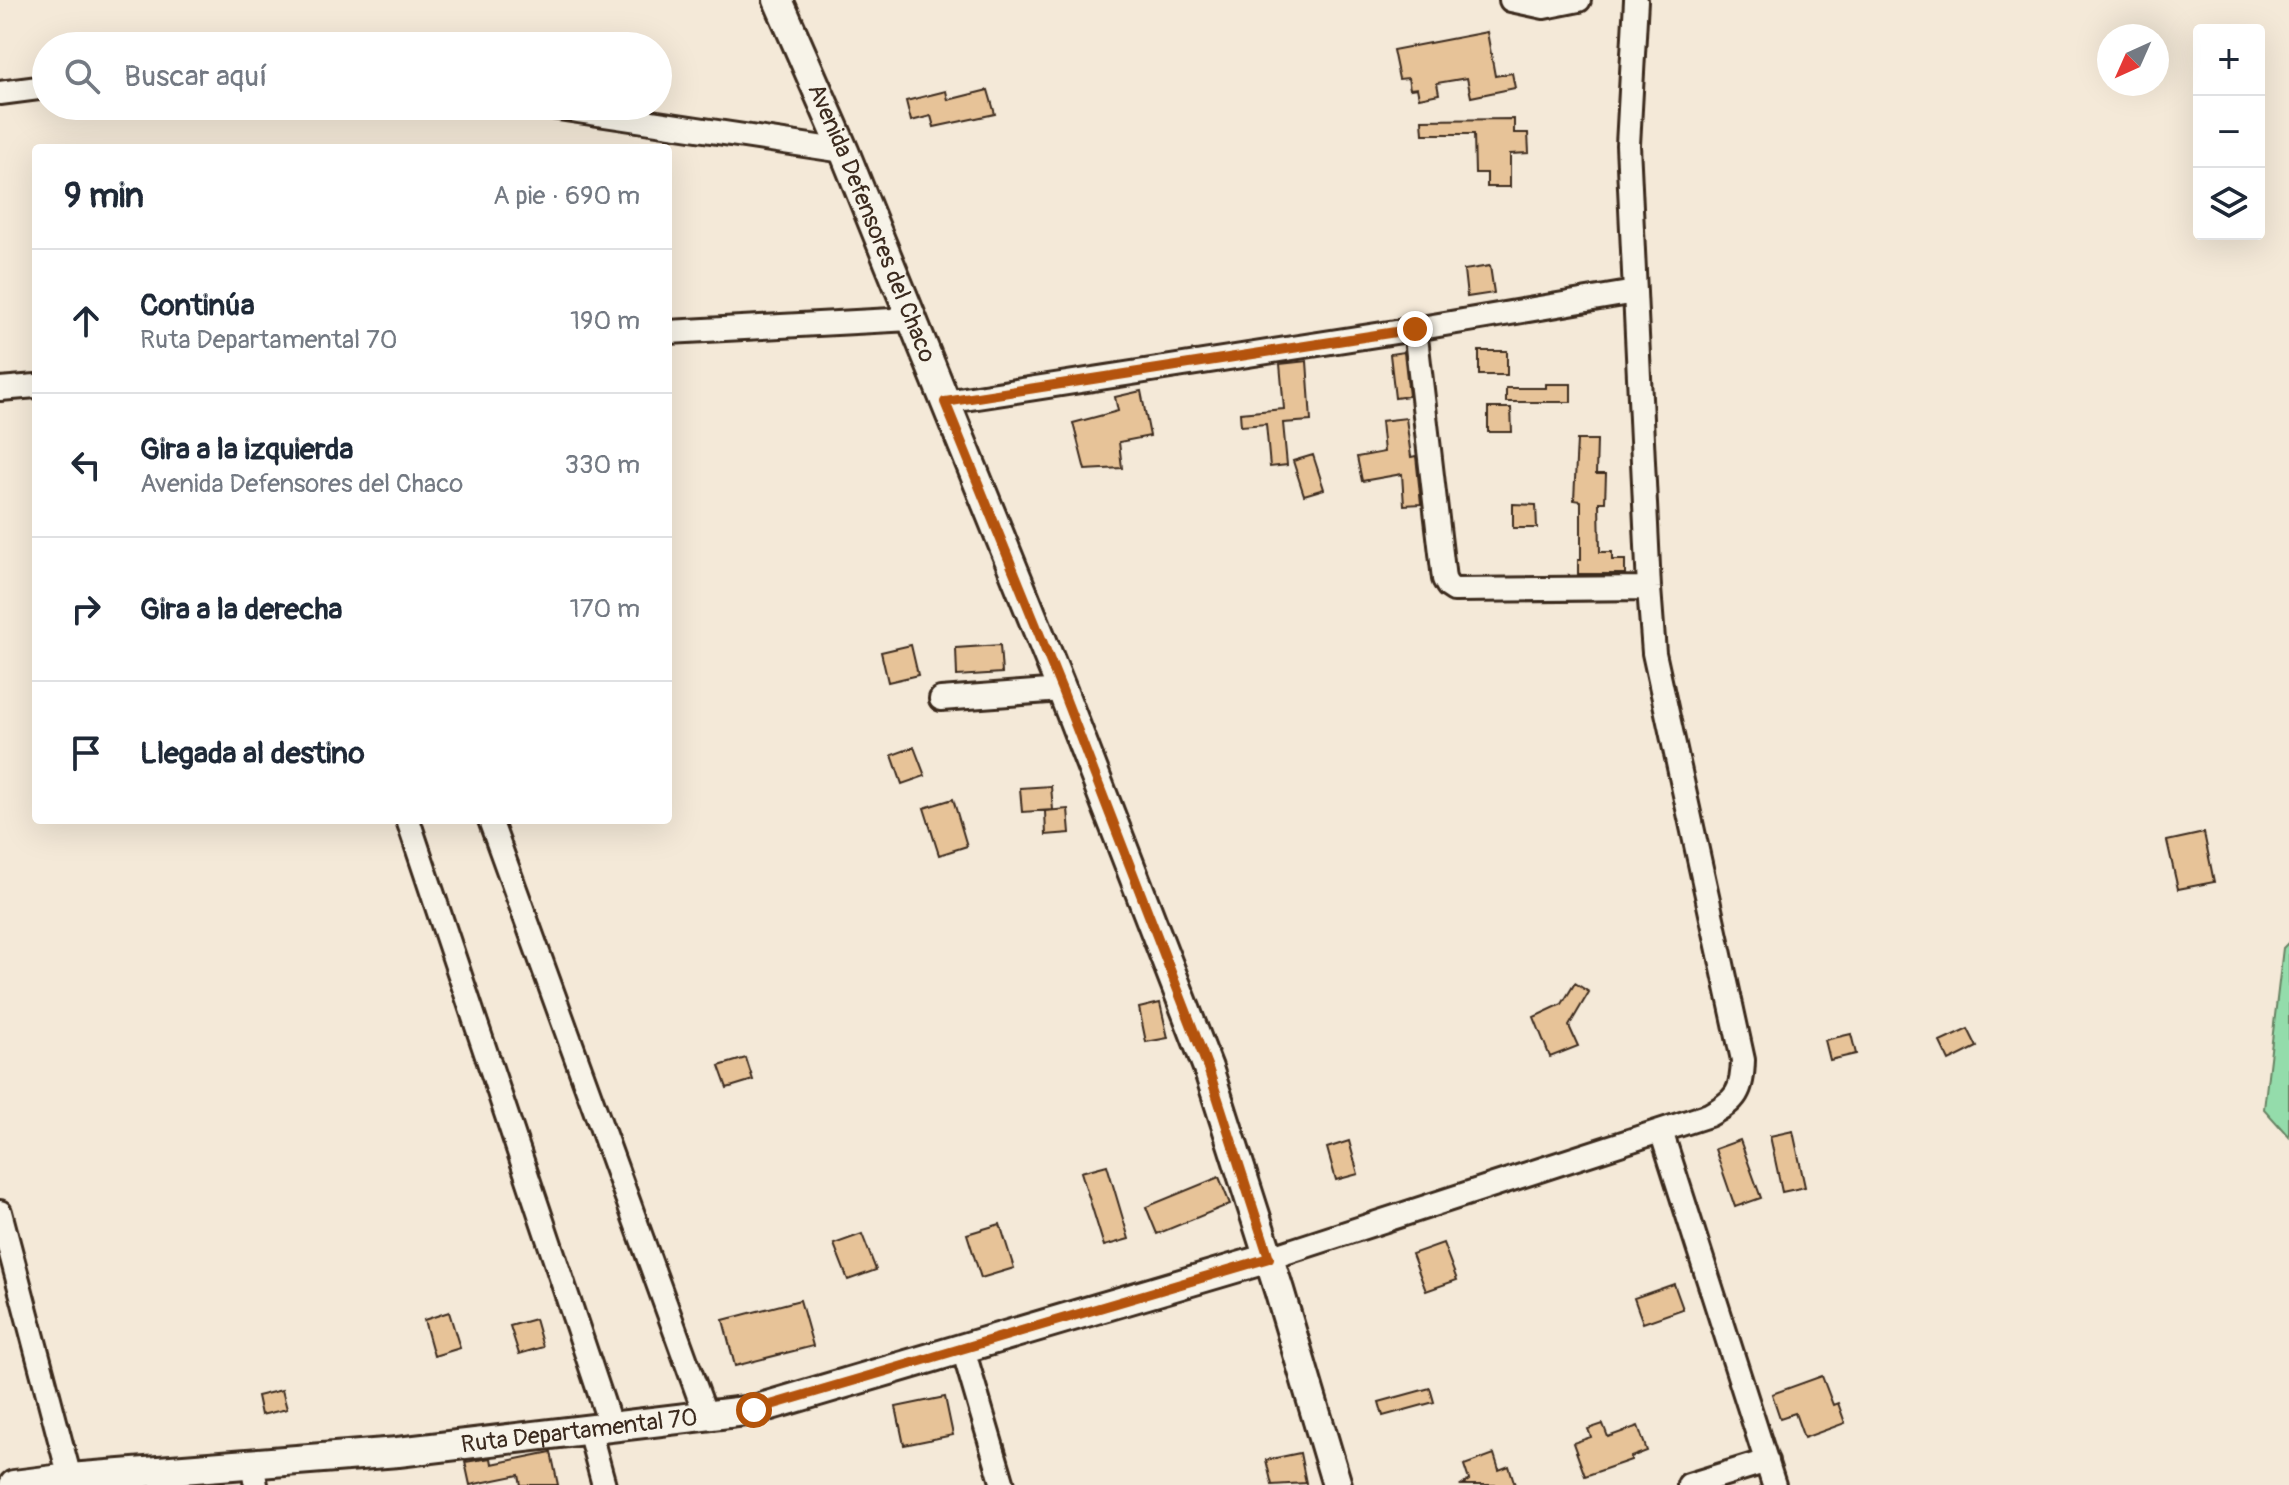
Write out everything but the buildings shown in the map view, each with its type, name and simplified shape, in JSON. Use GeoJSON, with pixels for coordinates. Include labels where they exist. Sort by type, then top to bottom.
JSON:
{"type":"FeatureCollection","features":[{"type":"Feature","properties":{"kind":"main road","name":"Avenida Defensores del Chaco"},"geometry":{"type":"LineString","coordinates":[[778,0],[844,151],[1062,690],[1208,1068],[1337,1485]]}},
{"type":"Feature","properties":{"kind":"main road","name":"Ruta Departamental 70"},"geometry":{"type":"LineString","coordinates":[[14,1485],[70,1478],[254,1474],[398,1452],[754,1410],[1269,1258]]}},
{"type":"Feature","properties":{"kind":"street"},"geometry":{"type":"LineString","coordinates":[[1511,0],[1544,7],[1579,0]]}},
{"type":"Feature","properties":{"kind":"street"},"geometry":{"type":"LineString","coordinates":[[1269,1258],[1709,1115],[1731,1104],[1742,1083],[1743,1060],[1654,653],[1628,145],[1636,0]]}},
{"type":"Feature","properties":{"kind":"street"},"geometry":{"type":"LineString","coordinates":[[0,93],[32,89]]}},
{"type":"Feature","properties":{"kind":"street"},"geometry":{"type":"LineString","coordinates":[[638,120],[844,151]]}},
{"type":"Feature","properties":{"kind":"street"},"geometry":{"type":"LineString","coordinates":[[945,402],[1635,292]]}},
{"type":"Feature","properties":{"kind":"street"},"geometry":{"type":"LineString","coordinates":[[672,332],[911,319]]}},
{"type":"Feature","properties":{"kind":"street"},"geometry":{"type":"LineString","coordinates":[[1415,329],[1444,579],[1448,586],[1454,590],[1649,588]]}},
{"type":"Feature","properties":{"kind":"street"},"geometry":{"type":"LineString","coordinates":[[0,389],[32,386]]}},
{"type":"Feature","properties":{"kind":"street"},"geometry":{"type":"LineString","coordinates":[[941,699],[1062,690]]}},
{"type":"Feature","properties":{"kind":"street"},"geometry":{"type":"LineString","coordinates":[[409,824],[600,1428],[604,1485]]}},
{"type":"Feature","properties":{"kind":"street"},"geometry":{"type":"LineString","coordinates":[[491,824],[706,1416]]}},
{"type":"Feature","properties":{"kind":"street"},"geometry":{"type":"LineString","coordinates":[[1661,1131],[1774,1485]]}},
{"type":"Feature","properties":{"kind":"street"},"geometry":{"type":"LineString","coordinates":[[0,1212],[70,1478]]}},
{"type":"Feature","properties":{"kind":"street"},"geometry":{"type":"LineString","coordinates":[[963,1349],[1003,1485]]}},
{"type":"Feature","properties":{"kind":"street"},"geometry":{"type":"LineString","coordinates":[[1689,1485],[1767,1461]]}},
{"type":"Feature","properties":{"kind":"green space"},"geometry":{"type":"Polygon","coordinates":[[[2289,942],[2289,1137],[2264,1109],[2283,948],[2289,942]]]}},
{"type":"Feature","properties":{"kind":"route"},"geometry":{"type":"LineString","coordinates":[[754,1410],[1269,1258],[1208,1068],[1062,690],[945,402],[1415,329]]}}]}
